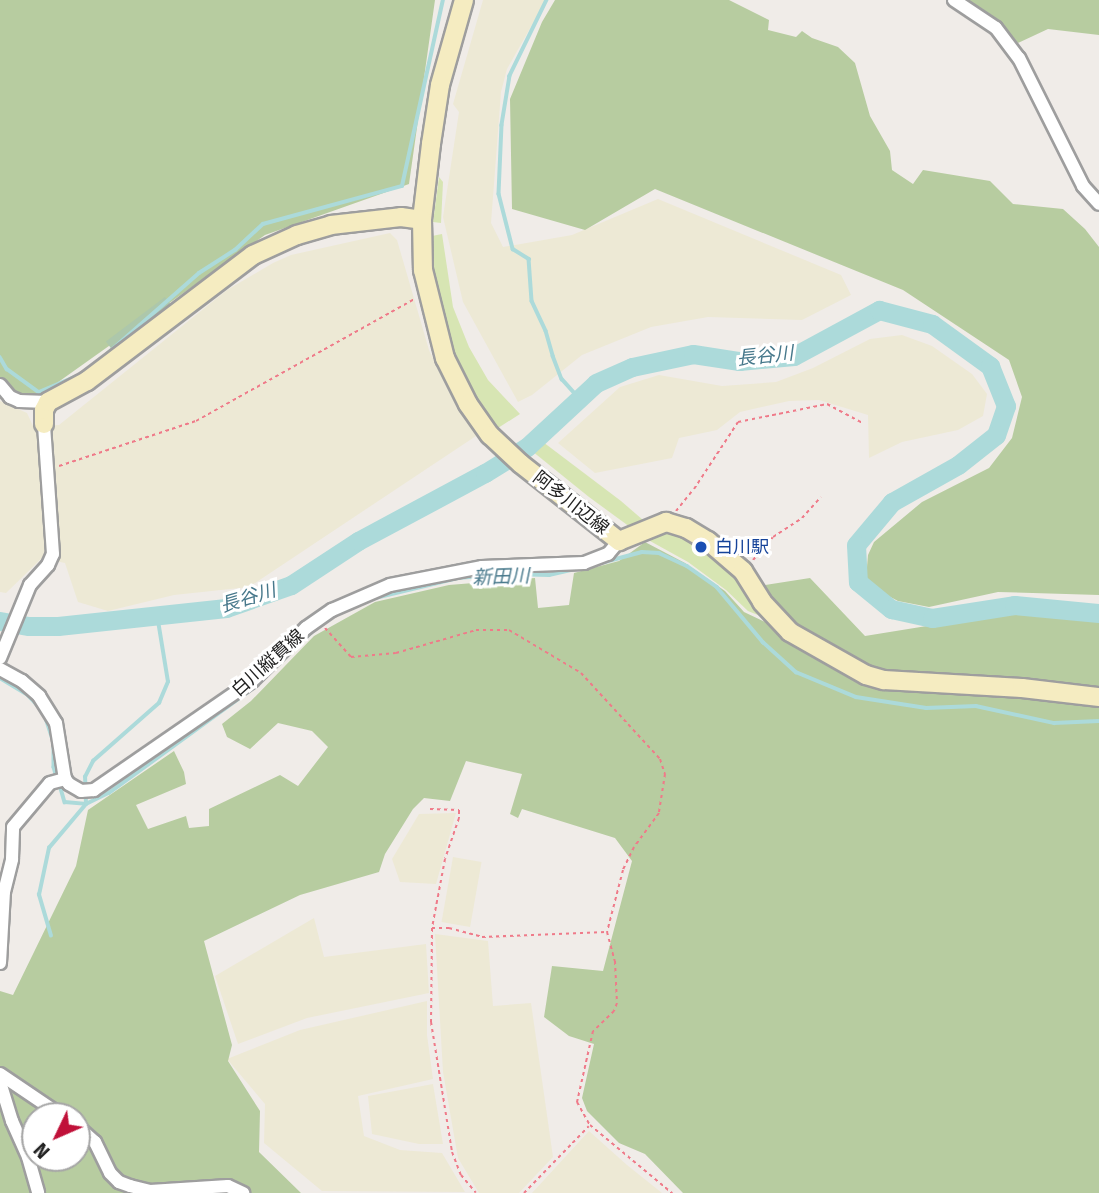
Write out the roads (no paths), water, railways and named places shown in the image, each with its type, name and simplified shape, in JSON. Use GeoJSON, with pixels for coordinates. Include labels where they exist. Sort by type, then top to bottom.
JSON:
{"type":"FeatureCollection","features":[{"type":"Feature","properties":{"kind":"main road","name":"阿多川辺線"},"geometry":{"type":"LineString","coordinates":[[464,0],[440,85],[422,219],[427,294],[438,337],[455,381],[491,435],[521,464],[620,541],[666,522],[686,528],[708,541],[743,571],[762,602],[790,632],[866,675],[884,680],[1022,688],[1099,697]]}},
{"type":"Feature","properties":{"kind":"main road"},"geometry":{"type":"LineString","coordinates":[[44,424],[44,410],[48,402],[87,381],[228,271],[272,246],[331,225],[401,217],[422,219]]}},
{"type":"Feature","properties":{"kind":"street"},"geometry":{"type":"LineString","coordinates":[[954,0],[996,29],[1019,58],[1083,186],[1099,204]]}},
{"type":"Feature","properties":{"kind":"street"},"geometry":{"type":"LineString","coordinates":[[0,385],[10,397],[19,401],[48,402]]}},
{"type":"Feature","properties":{"kind":"street"},"geometry":{"type":"LineString","coordinates":[[0,659],[30,585],[48,565],[53,554],[45,470],[44,424]]}},
{"type":"Feature","properties":{"kind":"street","name":"白川縦貫線"},"geometry":{"type":"LineString","coordinates":[[59,781],[85,791],[113,779],[233,695],[331,610],[390,585],[482,567],[584,562],[608,554],[620,541]]}},
{"type":"Feature","properties":{"kind":"street"},"geometry":{"type":"LineString","coordinates":[[0,669],[22,681],[39,696],[56,723],[59,781],[13,827],[12,859],[4,892],[0,962]]}},
{"type":"Feature","properties":{"kind":"street"},"geometry":{"type":"LineString","coordinates":[[0,1074],[41,1102]]}},
{"type":"Feature","properties":{"kind":"street"},"geometry":{"type":"LineString","coordinates":[[0,1082],[12,1121],[28,1157],[38,1193]]}},
{"type":"Feature","properties":{"kind":"street"},"geometry":{"type":"LineString","coordinates":[[91,1138],[110,1173],[119,1182],[130,1186],[150,1191],[228,1186],[243,1193]]}},
{"type":"Feature","properties":{"kind":"waterway"},"geometry":{"type":"LineString","coordinates":[[99,361],[199,273],[235,250],[263,224],[402,186],[443,0]]}},
{"type":"Feature","properties":{"kind":"waterway"},"geometry":{"type":"LineString","coordinates":[[547,0],[510,76],[502,125],[499,194],[513,249],[529,259],[532,301],[546,331],[562,379],[579,398]]}},
{"type":"Feature","properties":{"kind":"waterway","name":"長谷川"},"geometry":{"type":"LineString","coordinates":[[0,621],[29,626],[58,626],[226,608],[291,585],[358,541],[485,473],[527,447],[596,383],[632,367],[693,354],[739,361],[794,356],[879,310],[932,324],[990,366],[1006,406],[996,435],[958,465],[892,502],[856,545],[858,582],[891,609],[932,618],[1014,605],[1099,613]]}},
{"type":"Feature","properties":{"kind":"waterway"},"geometry":{"type":"LineString","coordinates":[[0,357],[7,369],[39,392],[82,374]]}},
{"type":"Feature","properties":{"kind":"waterway","name":"新田川"},"geometry":{"type":"LineString","coordinates":[[601,563],[642,552],[659,553],[687,566],[717,587],[763,642],[796,672],[856,697],[926,708],[976,706],[1054,723],[1099,721]]}},
{"type":"Feature","properties":{"kind":"waterway","name":"新田川"},"geometry":{"type":"LineString","coordinates":[[371,599],[458,578],[505,574],[549,575],[580,568]]}},
{"type":"Feature","properties":{"kind":"waterway"},"geometry":{"type":"LineString","coordinates":[[51,936],[39,895],[49,848],[86,804],[85,777],[93,761],[159,703],[168,682],[157,615]]}},
{"type":"Feature","properties":{"kind":"waterway","name":"新田川"},"geometry":{"type":"LineString","coordinates":[[60,785],[65,802],[86,804],[109,793],[255,687],[315,629]]}},
{"type":"Feature","properties":{"kind":"waterway","name":"新田川"},"geometry":{"type":"LineString","coordinates":[[0,678],[28,695],[40,708]]}},
{"type":"Feature","properties":{"kind":"waterway","name":"新田川"},"geometry":{"type":"LineString","coordinates":[[46,718],[52,737]]}},
{"type":"Feature","properties":{"kind":"waterway","name":"新田川"},"geometry":{"type":"LineString","coordinates":[[54,744],[57,778]]}},
{"type":"Feature","properties":{"kind":"place","name":"白川駅"},"geometry":{"type":"Point","coordinates":[701,547]}}]}
